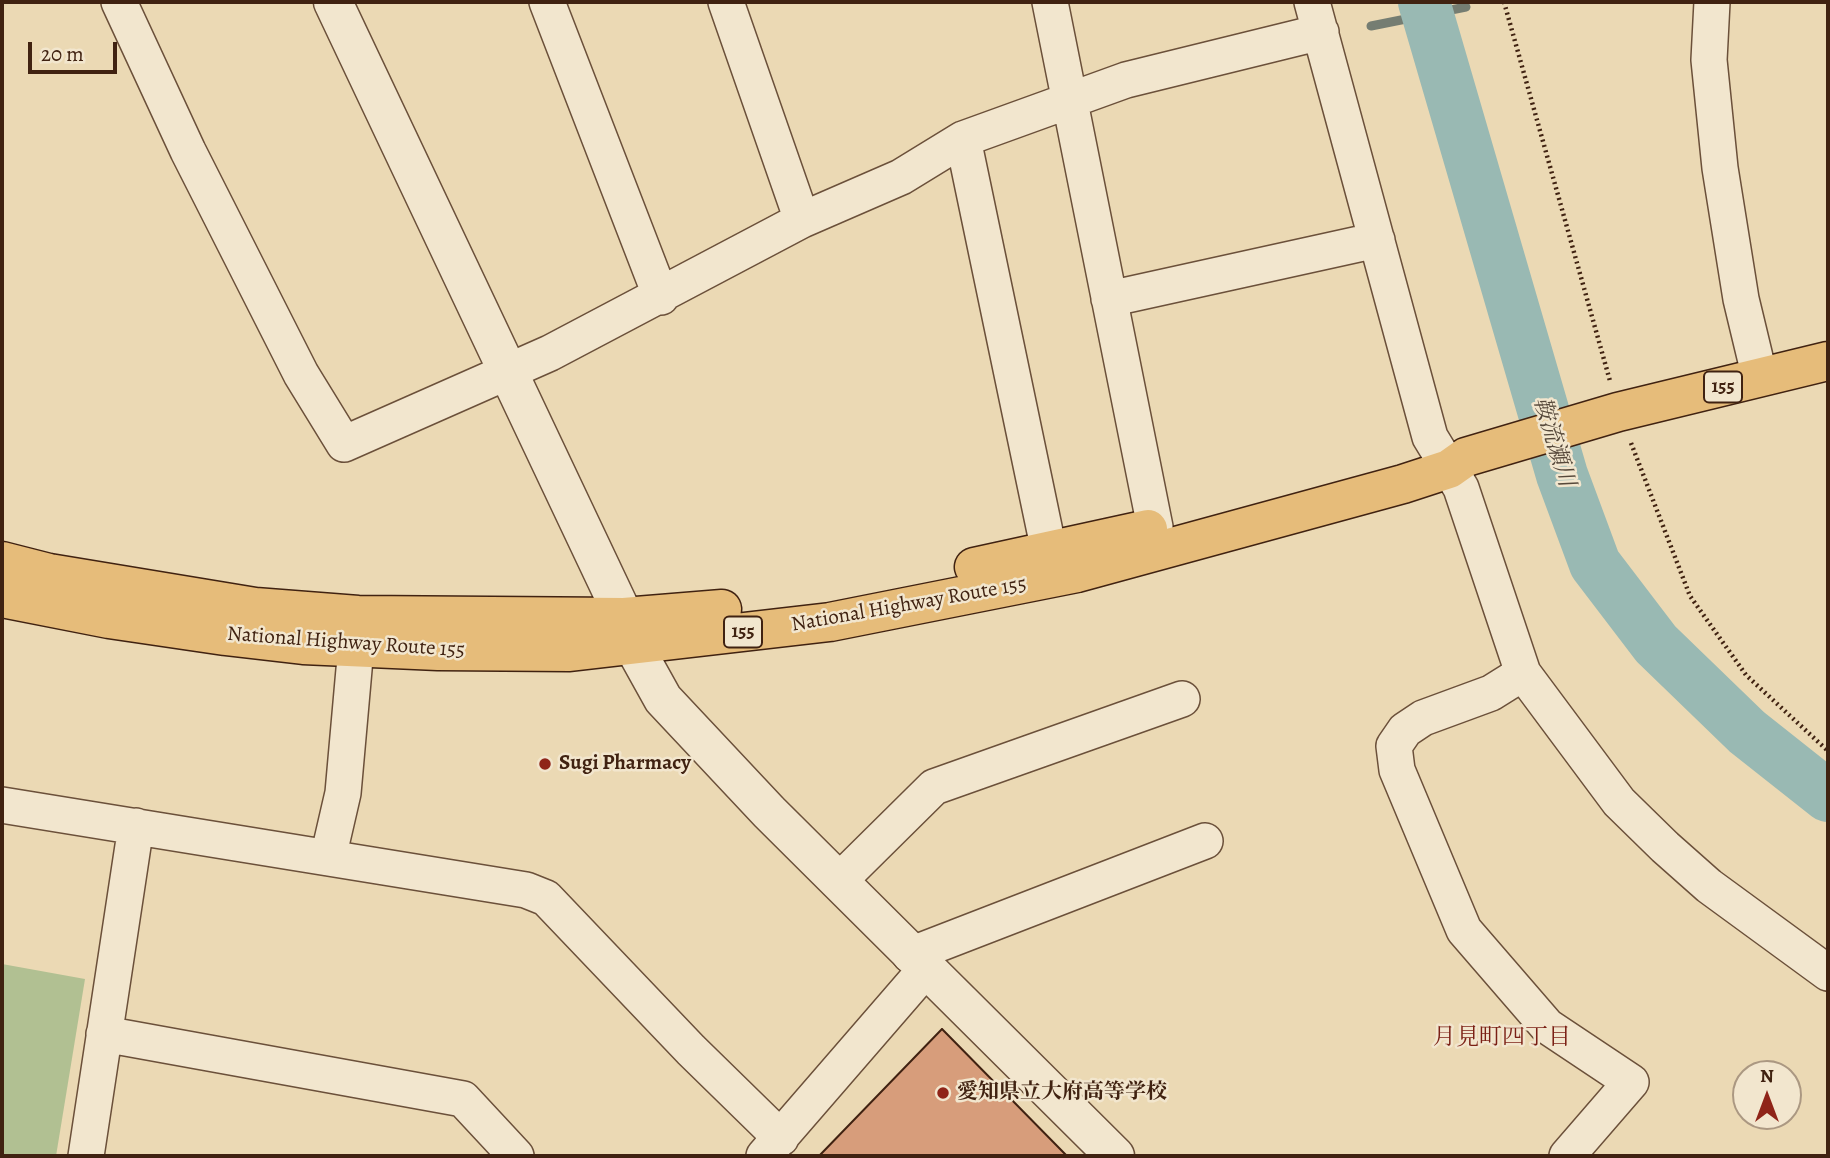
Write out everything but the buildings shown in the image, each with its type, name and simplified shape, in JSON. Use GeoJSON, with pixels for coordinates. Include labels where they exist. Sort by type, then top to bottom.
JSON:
{"type":"FeatureCollection","features":[{"type":"Feature","properties":{"kind":"highway","name":"National Highway Route 155"},"geometry":{"type":"LineString","coordinates":[[2,561],[49,573],[255,607],[358,615],[629,631],[830,622],[1077,573],[1618,412],[1828,361]]}},
{"type":"Feature","properties":{"kind":"highway","name":"National Highway Route 155"},"geometry":{"type":"LineString","coordinates":[[2,598],[176,629],[303,645],[570,652],[629,631],[821,598],[1049,551],[1457,459]]}},
{"type":"Feature","properties":{"kind":"street"},"geometry":{"type":"LineString","coordinates":[[119,2],[188,151],[300,374],[344,444],[509,371],[661,297],[802,220],[901,177],[963,139],[1068,99],[1316,17],[1430,437],[1457,459],[1461,488],[1522,673],[1619,802],[1709,886],[1828,973]]}},
{"type":"Feature","properties":{"kind":"street"},"geometry":{"type":"LineString","coordinates":[[333,2],[663,699],[917,963],[1015,1054],[1115,1156]]}},
{"type":"Feature","properties":{"kind":"street"},"geometry":{"type":"LineString","coordinates":[[547,2],[661,297]]}},
{"type":"Feature","properties":{"kind":"street"},"geometry":{"type":"LineString","coordinates":[[726,2],[802,220]]}},
{"type":"Feature","properties":{"kind":"street"},"geometry":{"type":"LineString","coordinates":[[1050,2],[1155,527]]}},
{"type":"Feature","properties":{"kind":"street"},"geometry":{"type":"LineString","coordinates":[[1712,2],[1709,60],[1720,169],[1741,299],[1760,378]]}},
{"type":"Feature","properties":{"kind":"street"},"geometry":{"type":"LineString","coordinates":[[963,139],[1049,551]]}},
{"type":"Feature","properties":{"kind":"street"},"geometry":{"type":"LineString","coordinates":[[1109,299],[1377,240]]}},
{"type":"Feature","properties":{"kind":"street"},"geometry":{"type":"LineString","coordinates":[[328,858],[343,793],[356,647]]}},
{"type":"Feature","properties":{"kind":"street"},"geometry":{"type":"LineString","coordinates":[[1522,673],[1491,693],[1423,718],[1405,730],[1394,746],[1397,770],[1464,930],[1547,1026],[1632,1082],[1567,1156]]}},
{"type":"Feature","properties":{"kind":"street"},"geometry":{"type":"LineString","coordinates":[[838,882],[934,787],[1182,699]]}},
{"type":"Feature","properties":{"kind":"street"},"geometry":{"type":"LineString","coordinates":[[2,805],[526,890],[546,898],[691,1050],[773,1147],[917,963],[1205,841]]}},
{"type":"Feature","properties":{"kind":"street"},"geometry":{"type":"LineString","coordinates":[[86,1156],[136,827]]}},
{"type":"Feature","properties":{"kind":"street"},"geometry":{"type":"LineString","coordinates":[[104,1034],[463,1099],[516,1156]]}},
{"type":"Feature","properties":{"kind":"path"},"geometry":{"type":"LineString","coordinates":[[1504,2],[1618,412],[1690,596],[1746,676],[1828,751]]}},
{"type":"Feature","properties":{"kind":"green space"},"geometry":{"type":"Polygon","coordinates":[[[2,964],[85,979],[56,1156],[2,1156],[2,964]]]}},
{"type":"Feature","properties":{"kind":"waterway","name":"鞍流瀬川"},"geometry":{"type":"LineString","coordinates":[[1424,2],[1562,475],[1595,564],[1656,644],[1747,732],[1828,796]]}},
{"type":"Feature","properties":{"kind":"waterway"},"geometry":{"type":"LineString","coordinates":[[1371,26],[1466,7]]}},
{"type":"Feature","properties":{"kind":"place","name":"Sugi Pharmacy"},"geometry":{"type":"Point","coordinates":[545,764]}},
{"type":"Feature","properties":{"kind":"place","name":"愛知県立大府高等学校"},"geometry":{"type":"Point","coordinates":[943,1093]}},
{"type":"Feature","properties":{"kind":"district","name":"月見町四丁目"},"geometry":{"type":"Point","coordinates":[1502,1038]}}]}
